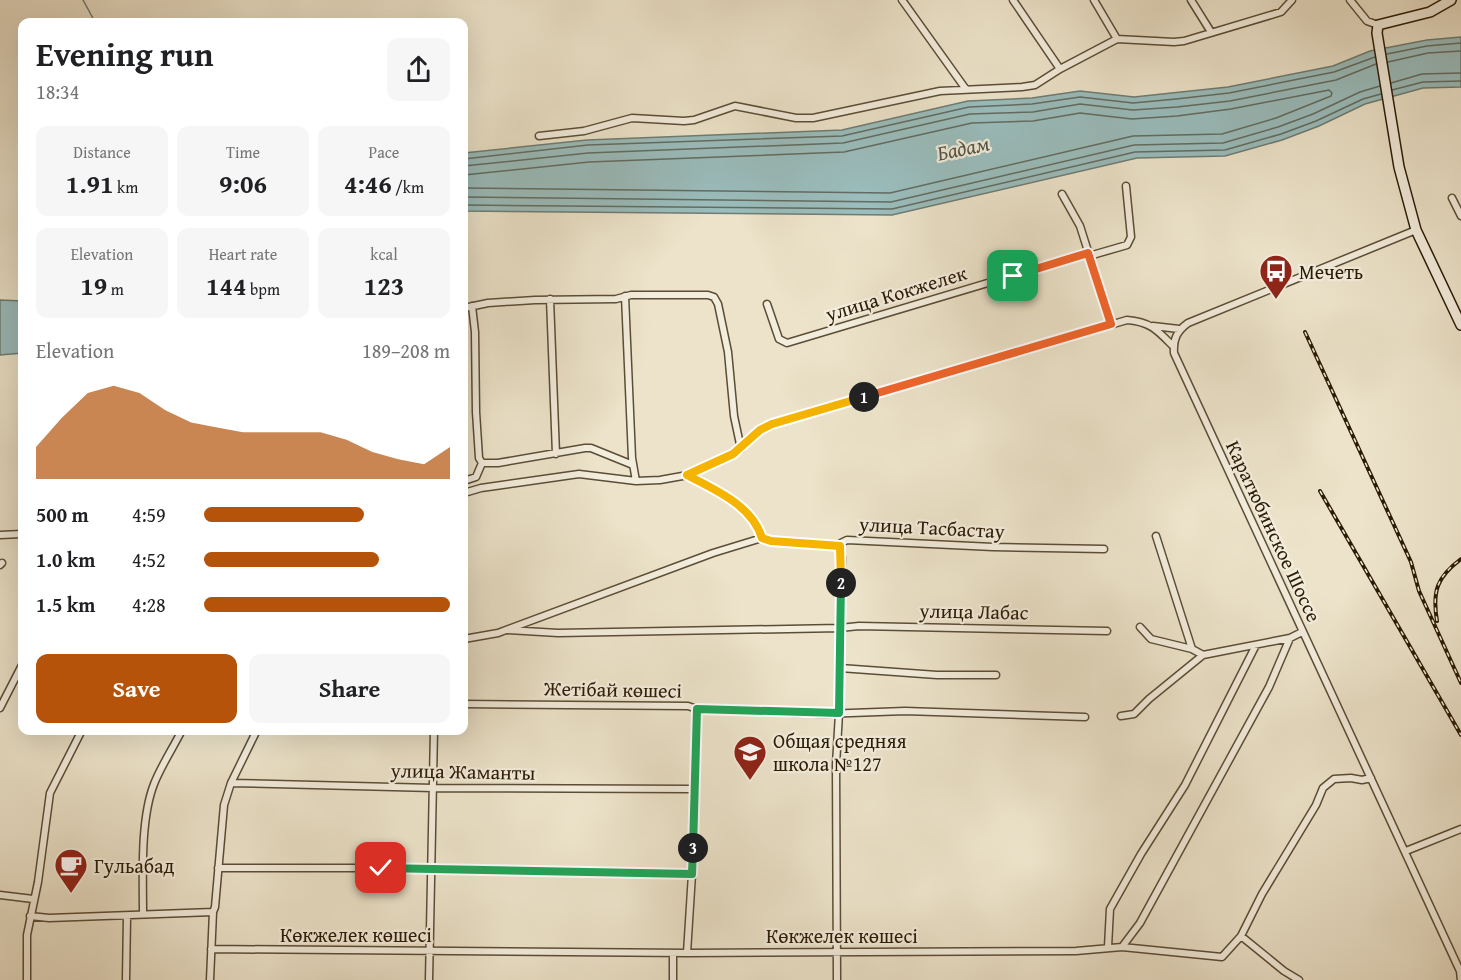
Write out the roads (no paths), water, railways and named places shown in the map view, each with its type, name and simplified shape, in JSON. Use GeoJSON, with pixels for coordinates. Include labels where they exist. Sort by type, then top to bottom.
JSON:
{"type":"FeatureCollection","features":[{"type":"Feature","properties":{"kind":"street"},"geometry":{"type":"LineString","coordinates":[[902,0],[964,88]]}},
{"type":"Feature","properties":{"kind":"street"},"geometry":{"type":"LineString","coordinates":[[1012,0],[1060,69]]}},
{"type":"Feature","properties":{"kind":"street"},"geometry":{"type":"LineString","coordinates":[[1094,0],[1117,39]]}},
{"type":"Feature","properties":{"kind":"street"},"geometry":{"type":"LineString","coordinates":[[1191,0],[1211,32]]}},
{"type":"Feature","properties":{"kind":"street"},"geometry":{"type":"LineString","coordinates":[[539,136],[584,130],[632,118],[694,120],[735,106],[777,115],[813,118],[940,91],[1035,85],[1117,39],[1174,42],[1281,12],[1292,0]]}},
{"type":"Feature","properties":{"kind":"street"},"geometry":{"type":"LineString","coordinates":[[1350,0],[1367,21],[1378,25],[1430,12],[1451,0]]}},
{"type":"Feature","properties":{"kind":"street"},"geometry":{"type":"LineString","coordinates":[[1378,25],[1378,44],[1390,120],[1399,167],[1416,230],[1461,325]]}},
{"type":"Feature","properties":{"kind":"street","name":"улица Кокжелек"},"geometry":{"type":"LineString","coordinates":[[767,304],[779,339],[787,343],[1127,245],[1131,237],[1126,186]]}},
{"type":"Feature","properties":{"kind":"street"},"geometry":{"type":"LineString","coordinates":[[1062,195],[1080,226],[1111,324]]}},
{"type":"Feature","properties":{"kind":"street"},"geometry":{"type":"LineString","coordinates":[[1452,198],[1461,216]]}},
{"type":"Feature","properties":{"kind":"street"},"geometry":{"type":"LineString","coordinates":[[1153,326],[1173,346],[1179,329],[1188,323],[1416,230]]}},
{"type":"Feature","properties":{"kind":"street"},"geometry":{"type":"LineString","coordinates":[[468,307],[488,303],[549,299],[687,295],[714,297],[718,304],[728,352],[734,416],[741,449]]}},
{"type":"Feature","properties":{"kind":"street"},"geometry":{"type":"LineString","coordinates":[[625,296],[633,465],[636,481]]}},
{"type":"Feature","properties":{"kind":"street"},"geometry":{"type":"LineString","coordinates":[[549,299],[556,454]]}},
{"type":"Feature","properties":{"kind":"street"},"geometry":{"type":"LineString","coordinates":[[468,480],[476,477],[480,461],[472,306]]}},
{"type":"Feature","properties":{"kind":"street"},"geometry":{"type":"LineString","coordinates":[[468,492],[579,474],[636,481],[660,480],[687,475],[741,449],[755,434],[772,424],[1127,320],[1179,329]]}},
{"type":"Feature","properties":{"kind":"street","name":"Каратюбинское Шоссе"},"geometry":{"type":"LineString","coordinates":[[1173,346],[1174,353],[1302,632],[1406,851],[1460,971],[1461,980]]}},
{"type":"Feature","properties":{"kind":"street"},"geometry":{"type":"LineString","coordinates":[[480,461],[498,463],[591,448],[633,465]]}},
{"type":"Feature","properties":{"kind":"street"},"geometry":{"type":"LineString","coordinates":[[687,475],[730,498],[747,514],[762,538]]}},
{"type":"Feature","properties":{"kind":"street"},"geometry":{"type":"LineString","coordinates":[[0,536],[18,534]]}},
{"type":"Feature","properties":{"kind":"street"},"geometry":{"type":"LineString","coordinates":[[1156,536],[1192,650]]}},
{"type":"Feature","properties":{"kind":"street","name":"улица Тасбастау"},"geometry":{"type":"LineString","coordinates":[[468,638],[507,630],[713,553],[762,538],[780,542],[840,546],[848,540],[993,547],[1104,549]]}},
{"type":"Feature","properties":{"kind":"street"},"geometry":{"type":"LineString","coordinates":[[837,980],[837,765],[842,558],[840,546]]}},
{"type":"Feature","properties":{"kind":"street","name":"улица Лабас"},"geometry":{"type":"LineString","coordinates":[[507,630],[558,633],[859,626],[1107,631]]}},
{"type":"Feature","properties":{"kind":"street"},"geometry":{"type":"LineString","coordinates":[[1140,627],[1151,639],[1203,655]]}},
{"type":"Feature","properties":{"kind":"street"},"geometry":{"type":"LineString","coordinates":[[1121,716],[1134,714],[1203,655],[1290,638],[1302,632]]}},
{"type":"Feature","properties":{"kind":"street"},"geometry":{"type":"LineString","coordinates":[[1122,947],[1140,923],[1269,687],[1290,638]]}},
{"type":"Feature","properties":{"kind":"street"},"geometry":{"type":"LineString","coordinates":[[1108,947],[1110,909],[1141,854],[1185,786],[1256,645]]}},
{"type":"Feature","properties":{"kind":"street"},"geometry":{"type":"LineString","coordinates":[[840,668],[937,675],[996,675]]}},
{"type":"Feature","properties":{"kind":"street"},"geometry":{"type":"LineString","coordinates":[[0,708],[18,672]]}},
{"type":"Feature","properties":{"kind":"street","name":"Жетібай көшесі"},"geometry":{"type":"LineString","coordinates":[[468,704],[688,706],[697,709],[839,713],[905,711],[1085,717]]}},
{"type":"Feature","properties":{"kind":"street"},"geometry":{"type":"LineString","coordinates":[[687,953],[697,709]]}},
{"type":"Feature","properties":{"kind":"street"},"geometry":{"type":"LineString","coordinates":[[27,980],[27,935],[38,882],[50,793],[79,735]]}},
{"type":"Feature","properties":{"kind":"street"},"geometry":{"type":"LineString","coordinates":[[143,914],[144,844],[149,804],[154,784],[179,735]]}},
{"type":"Feature","properties":{"kind":"street"},"geometry":{"type":"LineString","coordinates":[[210,980],[213,912],[224,805],[231,783],[255,735]]}},
{"type":"Feature","properties":{"kind":"street"},"geometry":{"type":"LineString","coordinates":[[429,980],[434,735]]}},
{"type":"Feature","properties":{"kind":"street"},"geometry":{"type":"LineString","coordinates":[[1299,980],[1284,971],[1241,936],[1262,894],[1316,805],[1323,788],[1334,779],[1371,778]]}},
{"type":"Feature","properties":{"kind":"street","name":"улица Жаманты"},"geometry":{"type":"LineString","coordinates":[[231,783],[433,788],[694,789]]}},
{"type":"Feature","properties":{"kind":"street"},"geometry":{"type":"LineString","coordinates":[[1406,851],[1461,829]]}},
{"type":"Feature","properties":{"kind":"street"},"geometry":{"type":"LineString","coordinates":[[218,868],[432,868],[692,874]]}},
{"type":"Feature","properties":{"kind":"street"},"geometry":{"type":"LineString","coordinates":[[0,895],[33,899]]}},
{"type":"Feature","properties":{"kind":"street"},"geometry":{"type":"LineString","coordinates":[[30,916],[50,918],[213,912]]}},
{"type":"Feature","properties":{"kind":"street"},"geometry":{"type":"LineString","coordinates":[[126,916],[126,980]]}},
{"type":"Feature","properties":{"kind":"street","name":"Көкжелек көшесі"},"geometry":{"type":"LineString","coordinates":[[211,950],[687,953],[1076,951],[1122,947],[1222,957],[1241,936]]}},
{"type":"Feature","properties":{"kind":"street"},"geometry":{"type":"LineString","coordinates":[[673,952],[673,980]]}},
{"type":"Feature","properties":{"kind":"water","name":"Бадам"},"geometry":{"type":"Polygon","coordinates":[[[1461,37],[1461,87],[1423,88],[1365,104],[1319,126],[1282,140],[1225,156],[1137,158],[892,215],[468,211],[468,153],[587,140],[842,130],[968,101],[1032,98],[1080,91],[1134,97],[1228,87],[1333,66],[1370,51],[1427,40],[1461,37]]]}},
{"type":"Feature","properties":{"kind":"water"},"geometry":{"type":"Polygon","coordinates":[[[0,300],[18,301],[18,353],[0,355],[0,300]]]}},
{"type":"Feature","properties":{"kind":"waterway"},"geometry":{"type":"LineString","coordinates":[[83,0],[93,18]]}},
{"type":"Feature","properties":{"kind":"railway"},"geometry":{"type":"LineString","coordinates":[[1305,332],[1411,562],[1419,591],[1461,683]]}},
{"type":"Feature","properties":{"kind":"railway"},"geometry":{"type":"LineString","coordinates":[[1320,491],[1461,735]]}},
{"type":"Feature","properties":{"kind":"railway"},"geometry":{"type":"LineString","coordinates":[[1437,621],[1435,601],[1438,586],[1446,572],[1461,559]]}},
{"type":"Feature","properties":{"kind":"place","name":"Мечеть"},"geometry":{"type":"Point","coordinates":[1276,300]}},
{"type":"Feature","properties":{"kind":"place","name":"Общая средняя школа №127"},"geometry":{"type":"Point","coordinates":[750,781]}},
{"type":"Feature","properties":{"kind":"place","name":"Гульабад"},"geometry":{"type":"Point","coordinates":[71,894]}}]}
